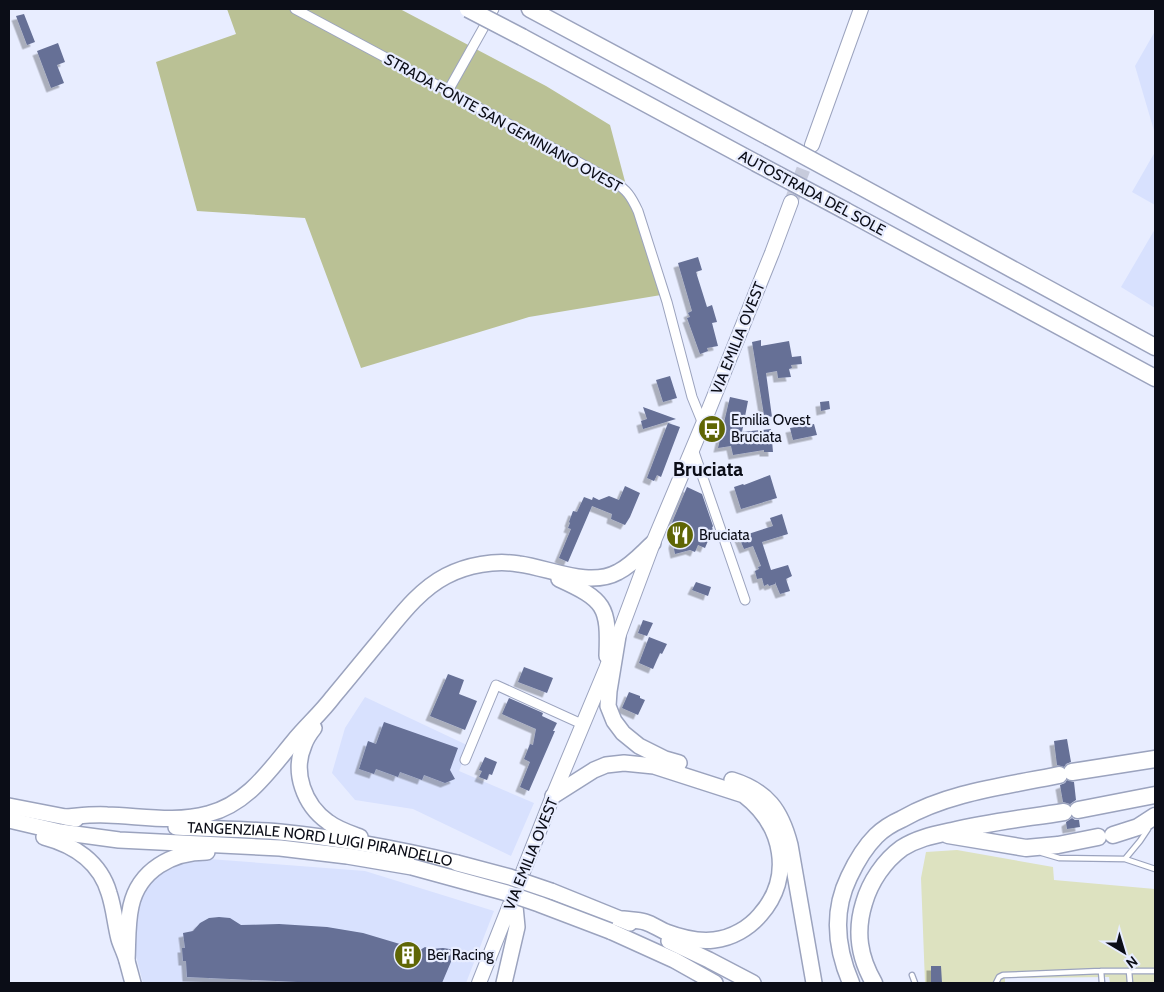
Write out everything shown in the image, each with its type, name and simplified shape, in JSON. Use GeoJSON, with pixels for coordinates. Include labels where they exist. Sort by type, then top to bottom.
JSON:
{"type":"FeatureCollection","features":[{"type":"Feature","properties":{"kind":"highway","name":"AUTOSTRADA DEL SOLE"},"geometry":{"type":"LineString","coordinates":[[468,9],[1155,378]]}},
{"type":"Feature","properties":{"kind":"highway","name":"AUTOSTRADA DEL SOLE"},"geometry":{"type":"LineString","coordinates":[[533,10],[1155,347]]}},
{"type":"Feature","properties":{"kind":"highway"},"geometry":{"type":"LineString","coordinates":[[1116,357],[1155,390]]}},
{"type":"Feature","properties":{"kind":"highway"},"geometry":{"type":"LineString","coordinates":[[66,817],[105,814],[143,818],[193,818],[220,810],[242,798],[260,782],[413,601],[435,583],[456,572],[480,565],[506,562],[580,577],[594,578],[606,576],[618,572],[654,543]]}},
{"type":"Feature","properties":{"kind":"highway"},"geometry":{"type":"LineString","coordinates":[[533,567],[580,589],[592,596],[602,607],[607,623],[606,669]]}},
{"type":"Feature","properties":{"kind":"highway"},"geometry":{"type":"LineString","coordinates":[[618,636],[608,706],[614,721],[623,733],[639,746],[665,758],[750,787],[768,800],[781,818],[790,845],[814,983]]}},
{"type":"Feature","properties":{"kind":"highway"},"geometry":{"type":"LineString","coordinates":[[326,706],[304,745],[300,759],[301,783],[304,793],[318,814],[329,823],[384,846]]}},
{"type":"Feature","properties":{"kind":"highway"},"geometry":{"type":"LineString","coordinates":[[852,983],[842,958],[838,930],[839,903],[843,889],[861,854],[877,835],[906,816],[945,799],[1065,774],[1155,759]]}},
{"type":"Feature","properties":{"kind":"highway"},"geometry":{"type":"LineString","coordinates":[[553,796],[594,770],[606,765],[624,763],[654,766],[744,795],[755,805],[771,826],[778,843],[781,860],[778,885],[764,912],[747,928],[732,936],[700,941],[690,940],[666,932],[646,922],[619,918]]}},
{"type":"Feature","properties":{"kind":"highway"},"geometry":{"type":"LineString","coordinates":[[874,983],[868,973],[861,950],[859,939],[860,919],[866,895],[876,877],[883,866],[903,848],[928,836],[972,826],[1071,811],[1155,795]]}},
{"type":"Feature","properties":{"kind":"highway","name":"TANGENZIALE NORD LUIGI PIRANDELLO"},"geometry":{"type":"LineString","coordinates":[[10,811],[125,824],[278,832],[384,846],[414,860],[547,906],[610,931],[674,960],[715,983]]}},
{"type":"Feature","properties":{"kind":"highway","name":"TANGENZIALE NORD LUIGI PIRANDELLO"},"geometry":{"type":"LineString","coordinates":[[10,811],[60,832],[119,840],[280,848],[347,856],[457,863],[518,880],[576,900],[709,960],[753,983]]}},
{"type":"Feature","properties":{"kind":"highway"},"geometry":{"type":"LineString","coordinates":[[940,834],[1026,848],[1058,845],[1105,836],[1138,827],[1155,816]]}},
{"type":"Feature","properties":{"kind":"highway"},"geometry":{"type":"LineString","coordinates":[[9,829],[64,843],[81,853],[95,867],[102,876],[109,893],[119,940],[133,983]]}},
{"type":"Feature","properties":{"kind":"highway"},"geometry":{"type":"LineString","coordinates":[[127,960],[128,923],[132,904],[144,878],[154,869],[170,859],[189,853],[243,853],[280,848]]}},
{"type":"Feature","properties":{"kind":"highway"},"geometry":{"type":"LineString","coordinates":[[504,983],[517,927],[514,896]]}},
{"type":"Feature","properties":{"kind":"main road"},"geometry":{"type":"LineString","coordinates":[[812,146],[861,9]]}},
{"type":"Feature","properties":{"kind":"main road","name":"VIA EMILIA OVEST"},"geometry":{"type":"LineString","coordinates":[[479,983],[553,796],[584,725],[654,543],[791,202]]}},
{"type":"Feature","properties":{"kind":"street","name":"STRADA FONTE SAN GEMINIANO OVEST"},"geometry":{"type":"LineString","coordinates":[[295,9],[625,189],[638,211],[667,302],[692,398],[703,424]]}},
{"type":"Feature","properties":{"kind":"street"},"geometry":{"type":"LineString","coordinates":[[448,91],[494,9]]}},
{"type":"Feature","properties":{"kind":"street"},"geometry":{"type":"LineString","coordinates":[[693,449],[745,600]]}},
{"type":"Feature","properties":{"kind":"street"},"geometry":{"type":"LineString","coordinates":[[465,760],[496,685],[584,725]]}},
{"type":"Feature","properties":{"kind":"lane"},"geometry":{"type":"LineString","coordinates":[[1125,859],[1140,841],[1155,816]]}},
{"type":"Feature","properties":{"kind":"lane"},"geometry":{"type":"LineString","coordinates":[[1026,848],[1059,858],[1125,859],[1155,869]]}},
{"type":"Feature","properties":{"kind":"lane"},"geometry":{"type":"LineString","coordinates":[[1101,971],[1102,983]]}},
{"type":"Feature","properties":{"kind":"lane"},"geometry":{"type":"LineString","coordinates":[[1129,971],[1130,983]]}},
{"type":"Feature","properties":{"kind":"lane"},"geometry":{"type":"LineString","coordinates":[[996,983],[999,977],[1003,975],[1155,971]]}},
{"type":"Feature","properties":{"kind":"lane"},"geometry":{"type":"LineString","coordinates":[[912,975],[915,983]]}},
{"type":"Feature","properties":{"kind":"shaded area"},"geometry":{"type":"Polygon","coordinates":[[[1155,31],[1155,134],[1135,66],[1155,31]]]}},
{"type":"Feature","properties":{"kind":"shaded area"},"geometry":{"type":"Polygon","coordinates":[[[1155,152],[1155,205],[1132,192],[1155,152]]]}},
{"type":"Feature","properties":{"kind":"shaded area"},"geometry":{"type":"Polygon","coordinates":[[[1155,229],[1155,308],[1121,287],[1155,229]]]}},
{"type":"Feature","properties":{"kind":"shaded area"},"geometry":{"type":"Polygon","coordinates":[[[365,697],[469,746],[459,771],[534,803],[511,856],[413,809],[355,800],[332,773],[345,728],[365,697]]]}},
{"type":"Feature","properties":{"kind":"shaded area"},"geometry":{"type":"Polygon","coordinates":[[[209,859],[365,871],[494,911],[466,983],[143,983],[133,944],[138,908],[146,888],[168,867],[209,859]]]}},
{"type":"Feature","properties":{"kind":"green space"},"geometry":{"type":"Polygon","coordinates":[[[227,9],[400,9],[546,86],[610,125],[627,189],[661,295],[529,317],[361,368],[305,218],[197,211],[156,62],[236,34],[227,9]]]}},
{"type":"Feature","properties":{"kind":"green space"},"geometry":{"type":"Polygon","coordinates":[[[957,850],[1053,867],[1054,880],[1155,889],[1155,983],[1110,983],[1109,977],[1005,978],[1005,983],[925,983],[921,878],[926,852],[957,850]]]}},
{"type":"Feature","properties":{"kind":"building"},"geometry":{"type":"Polygon","coordinates":[[[24,14],[35,42],[27,45],[16,16],[24,14]]]}},
{"type":"Feature","properties":{"kind":"building"},"geometry":{"type":"Polygon","coordinates":[[[58,43],[65,62],[57,65],[64,83],[51,88],[37,51],[58,43]]]}},
{"type":"Feature","properties":{"kind":"building"},"geometry":{"type":"Polygon","coordinates":[[[698,257],[702,270],[696,272],[707,307],[712,305],[717,322],[712,323],[718,346],[707,348],[708,351],[700,354],[687,318],[690,317],[688,313],[692,311],[678,263],[698,257]]]}},
{"type":"Feature","properties":{"kind":"building"},"geometry":{"type":"Polygon","coordinates":[[[761,340],[761,346],[789,341],[792,357],[801,356],[802,364],[791,365],[792,368],[789,369],[791,377],[778,378],[777,371],[766,373],[772,417],[764,415],[752,342],[761,340]]]}},
{"type":"Feature","properties":{"kind":"building"},"geometry":{"type":"Polygon","coordinates":[[[670,376],[677,398],[663,402],[656,380],[670,376]]]}},
{"type":"Feature","properties":{"kind":"building"},"geometry":{"type":"Polygon","coordinates":[[[730,397],[748,401],[742,432],[771,429],[773,452],[764,452],[764,450],[733,455],[731,446],[718,448],[730,397]]]}},
{"type":"Feature","properties":{"kind":"building"},"geometry":{"type":"Polygon","coordinates":[[[829,401],[830,409],[821,411],[820,402],[829,401]]]}},
{"type":"Feature","properties":{"kind":"building"},"geometry":{"type":"Polygon","coordinates":[[[643,407],[676,419],[643,429],[641,421],[647,419],[643,407]]]}},
{"type":"Feature","properties":{"kind":"building"},"geometry":{"type":"Polygon","coordinates":[[[668,423],[680,427],[661,477],[657,475],[654,481],[647,478],[668,423]]]}},
{"type":"Feature","properties":{"kind":"building"},"geometry":{"type":"Polygon","coordinates":[[[814,424],[817,435],[793,440],[790,428],[814,424]]]}},
{"type":"Feature","properties":{"kind":"building"},"geometry":{"type":"Polygon","coordinates":[[[770,475],[777,498],[741,509],[734,487],[770,475]]]}},
{"type":"Feature","properties":{"kind":"building"},"geometry":{"type":"Polygon","coordinates":[[[625,486],[640,493],[625,525],[611,519],[612,514],[592,506],[568,562],[559,558],[571,529],[568,528],[573,511],[577,512],[584,497],[592,500],[593,497],[599,500],[609,496],[619,500],[625,486]]]}},
{"type":"Feature","properties":{"kind":"building"},"geometry":{"type":"Polygon","coordinates":[[[687,487],[702,494],[713,529],[705,548],[698,545],[695,552],[690,550],[675,554],[673,544],[677,528],[671,525],[687,487]]]}},
{"type":"Feature","properties":{"kind":"building"},"geometry":{"type":"Polygon","coordinates":[[[782,514],[788,534],[762,542],[771,570],[788,565],[792,576],[786,579],[790,591],[780,594],[775,582],[775,584],[764,586],[762,578],[757,579],[755,571],[761,566],[753,546],[744,549],[739,537],[773,526],[770,518],[782,514]]]}},
{"type":"Feature","properties":{"kind":"building"},"geometry":{"type":"Polygon","coordinates":[[[696,582],[711,587],[708,596],[692,590],[696,582]]]}},
{"type":"Feature","properties":{"kind":"building"},"geometry":{"type":"Polygon","coordinates":[[[643,620],[653,623],[647,636],[638,633],[643,620]]]}},
{"type":"Feature","properties":{"kind":"building"},"geometry":{"type":"Polygon","coordinates":[[[649,637],[667,644],[662,654],[660,653],[653,669],[639,663],[649,637]]]}},
{"type":"Feature","properties":{"kind":"building"},"geometry":{"type":"Polygon","coordinates":[[[524,667],[553,678],[547,693],[518,682],[524,667]]]}},
{"type":"Feature","properties":{"kind":"building"},"geometry":{"type":"Polygon","coordinates":[[[448,674],[464,680],[459,694],[477,701],[465,730],[430,716],[448,674]]]}},
{"type":"Feature","properties":{"kind":"building"},"geometry":{"type":"Polygon","coordinates":[[[629,692],[645,700],[638,715],[622,708],[629,692]]]}},
{"type":"Feature","properties":{"kind":"building"},"geometry":{"type":"Polygon","coordinates":[[[509,698],[543,713],[542,716],[557,723],[529,791],[520,787],[530,762],[524,759],[530,744],[533,745],[536,729],[502,714],[509,698]]]}},
{"type":"Feature","properties":{"kind":"building"},"geometry":{"type":"Polygon","coordinates":[[[384,722],[458,748],[450,770],[455,779],[445,783],[424,775],[422,780],[400,772],[398,777],[376,769],[374,774],[359,769],[368,741],[376,744],[384,722]]]}},
{"type":"Feature","properties":{"kind":"building"},"geometry":{"type":"Polygon","coordinates":[[[1067,739],[1071,762],[1064,767],[1057,765],[1054,741],[1067,739]]]}},
{"type":"Feature","properties":{"kind":"building"},"geometry":{"type":"Polygon","coordinates":[[[485,757],[497,762],[492,775],[489,774],[487,780],[479,777],[482,771],[479,770],[485,757]]]}},
{"type":"Feature","properties":{"kind":"building"},"geometry":{"type":"Polygon","coordinates":[[[1067,780],[1074,782],[1076,800],[1070,804],[1063,802],[1060,785],[1067,780]]]}},
{"type":"Feature","properties":{"kind":"building"},"geometry":{"type":"Polygon","coordinates":[[[1072,818],[1079,820],[1080,827],[1067,829],[1066,822],[1072,818]]]}},
{"type":"Feature","properties":{"kind":"building"},"geometry":{"type":"Polygon","coordinates":[[[209,918],[230,918],[241,925],[279,924],[327,927],[363,933],[420,950],[425,947],[430,949],[456,950],[442,983],[319,983],[187,977],[186,961],[183,961],[182,948],[185,948],[183,933],[193,931],[200,923],[209,918]]]}},
{"type":"Feature","properties":{"kind":"building"},"geometry":{"type":"Polygon","coordinates":[[[931,966],[941,966],[942,983],[931,983],[931,966]]]}},
{"type":"Feature","properties":{"kind":"tunnel"},"geometry":{"type":"LineString","coordinates":[[791,202],[811,149]]}},
{"type":"Feature","properties":{"kind":"place","name":"Emilia Ovest Bruciata"},"geometry":{"type":"Point","coordinates":[712,429]}},
{"type":"Feature","properties":{"kind":"place","name":"Bruciata"},"geometry":{"type":"Point","coordinates":[680,535]}},
{"type":"Feature","properties":{"kind":"place","name":"Ber Racing"},"geometry":{"type":"Point","coordinates":[408,955]}},
{"type":"Feature","properties":{"kind":"district","name":"Bruciata"},"geometry":{"type":"Point","coordinates":[708,469]}}]}
